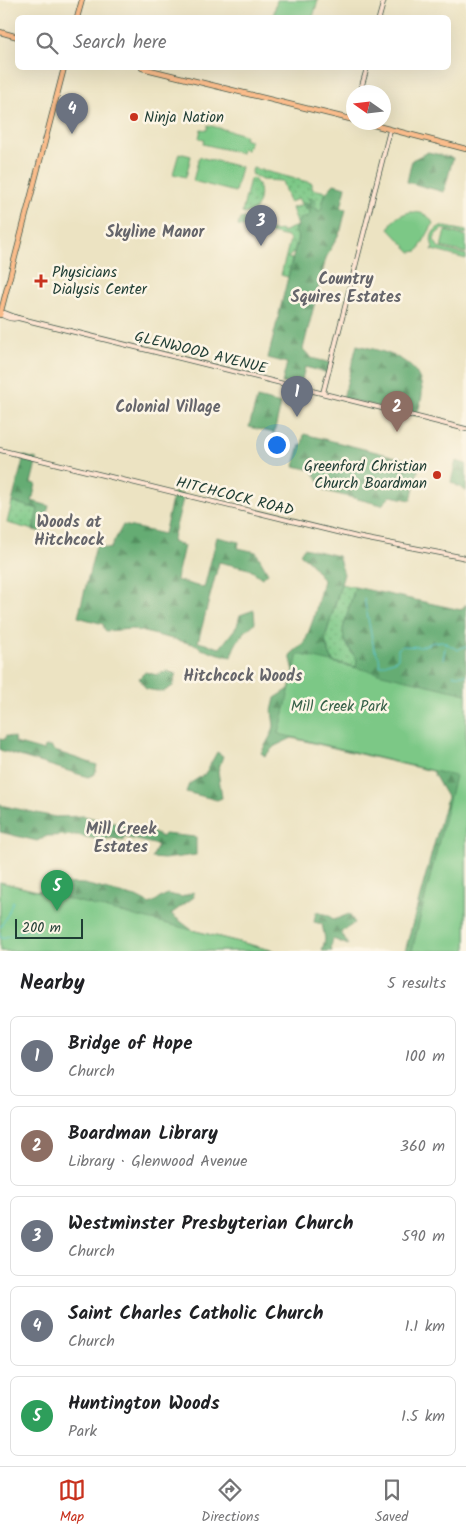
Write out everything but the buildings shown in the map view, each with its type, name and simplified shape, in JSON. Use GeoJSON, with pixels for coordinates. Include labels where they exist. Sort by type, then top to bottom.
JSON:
{"type":"FeatureCollection","features":[{"type":"Feature","properties":{"kind":"main road"},"geometry":{"type":"LineString","coordinates":[[78,15],[82,0]]}},
{"type":"Feature","properties":{"kind":"main road"},"geometry":{"type":"LineString","coordinates":[[0,32],[15,36]]}},
{"type":"Feature","properties":{"kind":"main road"},"geometry":{"type":"LineString","coordinates":[[0,314],[63,70]]}},
{"type":"Feature","properties":{"kind":"main road"},"geometry":{"type":"LineString","coordinates":[[150,70],[346,118]]}},
{"type":"Feature","properties":{"kind":"main road"},"geometry":{"type":"LineString","coordinates":[[390,130],[466,149]]}},
{"type":"Feature","properties":{"kind":"street"},"geometry":{"type":"LineString","coordinates":[[380,15],[384,0]]}},
{"type":"Feature","properties":{"kind":"street"},"geometry":{"type":"LineString","coordinates":[[362,85],[366,70]]}},
{"type":"Feature","properties":{"kind":"street"},"geometry":{"type":"LineString","coordinates":[[323,393],[390,130]]}},
{"type":"Feature","properties":{"kind":"street","name":"GLENWOOD AVENUE"},"geometry":{"type":"LineString","coordinates":[[0,314],[13,315],[18,318],[466,428]]}},
{"type":"Feature","properties":{"kind":"street","name":"HITCHCOCK ROAD"},"geometry":{"type":"LineString","coordinates":[[0,450],[357,537],[466,558]]}},
{"type":"Feature","properties":{"kind":"green space"},"geometry":{"type":"Polygon","coordinates":[[[277,0],[318,0],[314,15],[273,15],[277,0]]]}},
{"type":"Feature","properties":{"kind":"green space"},"geometry":{"type":"Polygon","coordinates":[[[208,125],[245,135],[244,139],[250,141],[247,150],[242,149],[241,153],[203,144],[204,140],[199,138],[201,129],[207,130],[208,125]]]}},
{"type":"Feature","properties":{"kind":"green space"},"geometry":{"type":"Polygon","coordinates":[[[428,152],[453,158],[444,192],[407,182],[412,160],[428,152]]]}},
{"type":"Feature","properties":{"kind":"green space"},"geometry":{"type":"Polygon","coordinates":[[[179,153],[191,156],[186,177],[173,174],[179,153]]]}},
{"type":"Feature","properties":{"kind":"green space"},"geometry":{"type":"Polygon","coordinates":[[[199,157],[241,167],[235,192],[193,181],[199,157]]]}},
{"type":"Feature","properties":{"kind":"green space"},"geometry":{"type":"Polygon","coordinates":[[[253,168],[312,183],[312,189],[327,192],[321,211],[318,212],[315,207],[314,199],[310,205],[306,202],[310,212],[307,217],[302,217],[297,223],[292,208],[301,205],[299,199],[289,202],[282,181],[262,180],[251,174],[253,168]]]}},
{"type":"Feature","properties":{"kind":"green space"},"geometry":{"type":"Polygon","coordinates":[[[253,178],[258,185],[260,193],[258,202],[255,210],[244,214],[242,213],[250,179],[253,178]]]}},
{"type":"Feature","properties":{"kind":"green space"},"geometry":{"type":"Polygon","coordinates":[[[334,184],[346,187],[341,208],[346,209],[341,230],[326,258],[303,349],[311,358],[331,363],[328,373],[305,367],[300,388],[282,383],[287,363],[268,358],[298,237],[295,231],[298,226],[297,223],[303,217],[307,217],[310,212],[303,204],[306,202],[310,205],[309,199],[313,198],[316,203],[315,207],[318,211],[321,210],[325,194],[334,184]]]}},
{"type":"Feature","properties":{"kind":"green space"},"geometry":{"type":"Polygon","coordinates":[[[410,212],[424,214],[430,218],[433,224],[418,251],[411,252],[389,229],[392,222],[403,214],[410,212]]]}},
{"type":"Feature","properties":{"kind":"green space"},"geometry":{"type":"Polygon","coordinates":[[[244,218],[254,226],[274,231],[281,230],[282,232],[297,226],[295,231],[298,237],[294,252],[288,258],[292,259],[288,277],[281,275],[290,240],[288,237],[238,226],[240,219],[244,218]]]}},
{"type":"Feature","properties":{"kind":"green space"},"geometry":{"type":"Polygon","coordinates":[[[441,226],[466,231],[466,234],[442,229],[436,234],[434,240],[439,248],[466,255],[466,259],[432,250],[432,235],[441,226]]]}},
{"type":"Feature","properties":{"kind":"green space"},"geometry":{"type":"Polygon","coordinates":[[[445,231],[466,236],[466,253],[441,247],[445,231]]]}},
{"type":"Feature","properties":{"kind":"green space"},"geometry":{"type":"Polygon","coordinates":[[[357,345],[388,353],[407,363],[414,370],[419,378],[422,389],[417,416],[343,398],[357,345]]]}},
{"type":"Feature","properties":{"kind":"green space"},"geometry":{"type":"Polygon","coordinates":[[[257,398],[281,404],[274,433],[249,427],[257,398]]]}},
{"type":"Feature","properties":{"kind":"green space"},"geometry":{"type":"Polygon","coordinates":[[[304,434],[420,463],[411,500],[391,496],[382,505],[325,491],[312,470],[294,466],[304,434]]]}},
{"type":"Feature","properties":{"kind":"green space"},"geometry":{"type":"Polygon","coordinates":[[[24,456],[37,459],[31,483],[36,484],[32,501],[49,506],[42,532],[33,530],[38,509],[12,502],[24,456]]]}},
{"type":"Feature","properties":{"kind":"green space"},"geometry":{"type":"Polygon","coordinates":[[[456,461],[466,464],[466,491],[451,482],[456,461]]]}},
{"type":"Feature","properties":{"kind":"green space"},"geometry":{"type":"Polygon","coordinates":[[[174,492],[184,495],[172,542],[184,546],[176,580],[204,588],[217,537],[239,542],[238,548],[256,552],[268,573],[262,578],[249,569],[219,562],[198,642],[220,648],[237,626],[240,615],[254,610],[255,623],[240,638],[231,657],[201,649],[197,645],[132,629],[105,631],[103,624],[78,617],[96,546],[110,549],[123,525],[164,534],[174,492]]]}},
{"type":"Feature","properties":{"kind":"green space"},"geometry":{"type":"Polygon","coordinates":[[[12,502],[39,508],[33,530],[7,523],[12,502]]]}},
{"type":"Feature","properties":{"kind":"green space"},"geometry":{"type":"Polygon","coordinates":[[[304,548],[338,556],[344,574],[325,638],[333,662],[356,667],[357,660],[344,640],[343,629],[355,587],[461,610],[466,604],[466,951],[405,951],[447,797],[432,771],[292,738],[275,746],[265,756],[261,753],[274,726],[272,711],[275,698],[289,689],[294,671],[290,655],[305,642],[314,617],[323,580],[310,562],[300,554],[304,548]]]}},
{"type":"Feature","properties":{"kind":"green space"},"geometry":{"type":"Polygon","coordinates":[[[341,584],[355,587],[343,629],[351,652],[358,660],[356,667],[333,662],[326,645],[325,638],[341,584]]]}},
{"type":"Feature","properties":{"kind":"green space","name":"Mill Creek Park"},"geometry":{"type":"Polygon","coordinates":[[[298,654],[466,694],[466,951],[412,951],[455,776],[279,734],[298,654]]]}},
{"type":"Feature","properties":{"kind":"green space"},"geometry":{"type":"Polygon","coordinates":[[[166,671],[176,674],[173,686],[163,692],[146,689],[139,678],[145,672],[157,675],[166,671]]]}},
{"type":"Feature","properties":{"kind":"green space"},"geometry":{"type":"Polygon","coordinates":[[[6,736],[14,738],[15,743],[44,751],[45,747],[51,747],[55,751],[97,765],[95,774],[88,777],[0,750],[0,739],[4,740],[6,736]]]}},
{"type":"Feature","properties":{"kind":"green space"},"geometry":{"type":"Polygon","coordinates":[[[217,752],[223,756],[218,771],[222,798],[217,800],[186,792],[189,784],[205,774],[217,752]]]}},
{"type":"Feature","properties":{"kind":"green space"},"geometry":{"type":"Polygon","coordinates":[[[0,805],[55,817],[84,816],[152,832],[162,837],[164,834],[196,837],[196,855],[164,859],[152,858],[158,845],[124,837],[123,841],[112,838],[99,840],[77,835],[47,836],[37,841],[0,832],[0,805]]]}},
{"type":"Feature","properties":{"kind":"green space"},"geometry":{"type":"Polygon","coordinates":[[[0,882],[37,891],[55,883],[84,884],[136,897],[150,904],[167,894],[182,897],[193,892],[194,897],[171,914],[192,930],[275,951],[0,951],[0,882]]]}},
{"type":"Feature","properties":{"kind":"green space"},"geometry":{"type":"Polygon","coordinates":[[[0,882],[275,951],[0,951],[0,882]]]}},
{"type":"Feature","properties":{"kind":"green space"},"geometry":{"type":"Polygon","coordinates":[[[316,912],[328,915],[334,920],[349,914],[355,923],[341,932],[348,945],[333,939],[332,951],[322,951],[325,939],[322,924],[314,922],[316,912]]]}},
{"type":"Feature","properties":{"kind":"waterway"},"geometry":{"type":"LineString","coordinates":[[364,598],[374,649],[379,657],[380,666],[396,660],[398,658],[398,649],[402,646],[420,647],[442,641],[458,650],[466,647]]}},
{"type":"Feature","properties":{"kind":"waterway"},"geometry":{"type":"LineString","coordinates":[[443,659],[446,643]]}},
{"type":"Feature","properties":{"kind":"waterway"},"geometry":{"type":"LineString","coordinates":[[453,675],[466,675]]}},
{"type":"Feature","properties":{"kind":"waterway"},"geometry":{"type":"LineString","coordinates":[[0,928],[13,901]]}},
{"type":"Feature","properties":{"kind":"waterway"},"geometry":{"type":"LineString","coordinates":[[0,938],[27,930],[38,931]]}},
{"type":"Feature","properties":{"kind":"waterway"},"geometry":{"type":"LineString","coordinates":[[0,932],[0,937]]}},
{"type":"Feature","properties":{"kind":"place","name":"Ninja Nation"},"geometry":{"type":"Point","coordinates":[134,117]}},
{"type":"Feature","properties":{"kind":"place","name":"Saint Charles Catholic Church"},"geometry":{"type":"Point","coordinates":[72,134]}},
{"type":"Feature","properties":{"kind":"place","name":"Westminster Presbyterian Church"},"geometry":{"type":"Point","coordinates":[261,246]}},
{"type":"Feature","properties":{"kind":"place","name":"Physicians Dialysis Center"},"geometry":{"type":"Point","coordinates":[41,281]}},
{"type":"Feature","properties":{"kind":"place","name":"Bridge of Hope"},"geometry":{"type":"Point","coordinates":[297,417]}},
{"type":"Feature","properties":{"kind":"place","name":"Boardman Library"},"geometry":{"type":"Point","coordinates":[397,432]}},
{"type":"Feature","properties":{"kind":"place","name":"Greenford Christian Church Boardman"},"geometry":{"type":"Point","coordinates":[437,475]}},
{"type":"Feature","properties":{"kind":"place","name":"Huntington Woods"},"geometry":{"type":"Point","coordinates":[57,911]}},
{"type":"Feature","properties":{"kind":"district","name":"Skyline Manor"},"geometry":{"type":"Point","coordinates":[155,231]}},
{"type":"Feature","properties":{"kind":"district","name":"Country Squires Estates"},"geometry":{"type":"Point","coordinates":[346,287]}},
{"type":"Feature","properties":{"kind":"district","name":"Colonial Village"},"geometry":{"type":"Point","coordinates":[168,406]}},
{"type":"Feature","properties":{"kind":"district","name":"Woods at Hitchcock"},"geometry":{"type":"Point","coordinates":[69,530]}},
{"type":"Feature","properties":{"kind":"district","name":"Hitchcock Woods"},"geometry":{"type":"Point","coordinates":[243,675]}},
{"type":"Feature","properties":{"kind":"district","name":"Mill Creek Estates"},"geometry":{"type":"Point","coordinates":[121,837]}}]}
